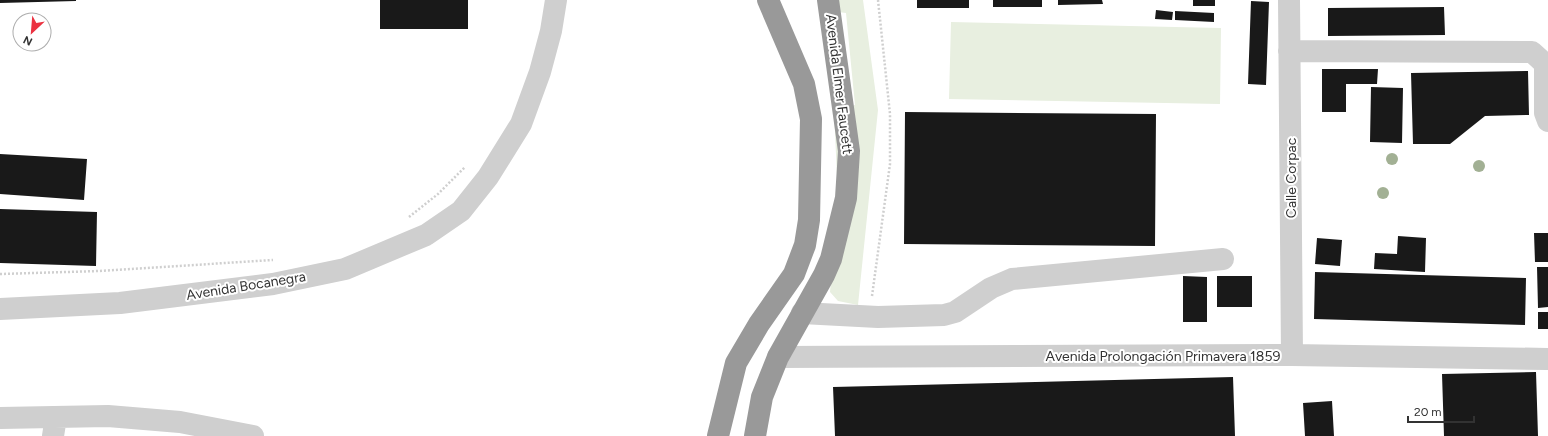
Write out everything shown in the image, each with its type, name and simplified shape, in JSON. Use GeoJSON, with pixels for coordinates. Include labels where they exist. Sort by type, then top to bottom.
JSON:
{"type":"FeatureCollection","features":[{"type":"Feature","properties":{"kind":"highway"},"geometry":{"type":"LineString","coordinates":[[718,436],[736,363],[759,324],[794,274],[805,245],[809,220],[811,119],[804,84],[768,0]]}},
{"type":"Feature","properties":{"kind":"highway","name":"Avenida Elmer Faucett"},"geometry":{"type":"LineString","coordinates":[[755,436],[762,397],[778,358],[824,275],[831,259],[846,198],[849,151],[828,0]]}},
{"type":"Feature","properties":{"kind":"street","name":"Avenida Bocanegra"},"geometry":{"type":"LineString","coordinates":[[0,309],[120,303],[273,284],[345,268],[426,235],[461,211],[488,177],[521,124],[540,72],[551,31],[556,0]]}},
{"type":"Feature","properties":{"kind":"street","name":"Calle Corpac"},"geometry":{"type":"LineString","coordinates":[[1289,0],[1292,356]]}},
{"type":"Feature","properties":{"kind":"street"},"geometry":{"type":"LineString","coordinates":[[1290,51],[1532,52],[1546,64],[1545,113],[1548,121]]}},
{"type":"Feature","properties":{"kind":"street"},"geometry":{"type":"LineString","coordinates":[[802,313],[869,317],[929,316],[955,312],[991,288],[1012,279],[1223,259]]}},
{"type":"Feature","properties":{"kind":"street","name":"Avenida Prolongación Primavera 1859"},"geometry":{"type":"LineString","coordinates":[[778,358],[1292,356],[1548,359]]}},
{"type":"Feature","properties":{"kind":"street"},"geometry":{"type":"LineString","coordinates":[[0,418],[55,427],[116,417],[180,422],[227,434],[254,436]]}},
{"type":"Feature","properties":{"kind":"path"},"geometry":{"type":"LineString","coordinates":[[869,317],[890,164],[890,114],[878,0]]}},
{"type":"Feature","properties":{"kind":"path"},"geometry":{"type":"LineString","coordinates":[[403,221],[438,194],[471,162]]}},
{"type":"Feature","properties":{"kind":"path"},"geometry":{"type":"LineString","coordinates":[[0,274],[106,270],[276,259]]}},
{"type":"Feature","properties":{"kind":"green space"},"geometry":{"type":"Polygon","coordinates":[[[830,0],[863,0],[878,110],[858,305],[838,301],[830,292],[838,199],[834,110],[855,105],[846,13],[830,11],[830,0]]]}},
{"type":"Feature","properties":{"kind":"green space"},"geometry":{"type":"Polygon","coordinates":[[[951,22],[1221,28],[1220,104],[949,99],[951,22]]]}},
{"type":"Feature","properties":{"kind":"building"},"geometry":{"type":"Polygon","coordinates":[[[0,0],[76,0],[76,1],[0,3],[0,0]]]}},
{"type":"Feature","properties":{"kind":"building"},"geometry":{"type":"Polygon","coordinates":[[[380,0],[468,0],[468,29],[380,29],[380,0]]]}},
{"type":"Feature","properties":{"kind":"building"},"geometry":{"type":"Polygon","coordinates":[[[917,0],[969,0],[969,8],[917,8],[917,0]]]}},
{"type":"Feature","properties":{"kind":"building"},"geometry":{"type":"Polygon","coordinates":[[[993,0],[1042,0],[1042,7],[993,7],[993,0]]]}},
{"type":"Feature","properties":{"kind":"building"},"geometry":{"type":"Polygon","coordinates":[[[1058,0],[1102,0],[1103,4],[1058,5],[1058,0]]]}},
{"type":"Feature","properties":{"kind":"building"},"geometry":{"type":"Polygon","coordinates":[[[1193,0],[1215,0],[1215,6],[1193,6],[1193,0]]]}},
{"type":"Feature","properties":{"kind":"building"},"geometry":{"type":"Polygon","coordinates":[[[1251,1],[1269,2],[1266,85],[1248,84],[1251,1]]]}},
{"type":"Feature","properties":{"kind":"building"},"geometry":{"type":"Polygon","coordinates":[[[1444,7],[1445,35],[1328,36],[1328,8],[1444,7]]]}},
{"type":"Feature","properties":{"kind":"building"},"geometry":{"type":"Polygon","coordinates":[[[1156,10],[1173,12],[1172,20],[1155,19],[1156,10]]]}},
{"type":"Feature","properties":{"kind":"building"},"geometry":{"type":"Polygon","coordinates":[[[1175,11],[1214,13],[1214,22],[1175,20],[1175,11]]]}},
{"type":"Feature","properties":{"kind":"building"},"geometry":{"type":"Polygon","coordinates":[[[1322,69],[1378,69],[1377,84],[1346,84],[1346,112],[1322,112],[1322,69]]]}},
{"type":"Feature","properties":{"kind":"building"},"geometry":{"type":"Polygon","coordinates":[[[1528,71],[1529,115],[1485,116],[1450,144],[1413,144],[1411,73],[1528,71]]]}},
{"type":"Feature","properties":{"kind":"building"},"geometry":{"type":"Polygon","coordinates":[[[1371,87],[1403,88],[1402,143],[1370,142],[1371,87]]]}},
{"type":"Feature","properties":{"kind":"building"},"geometry":{"type":"Polygon","coordinates":[[[905,112],[1156,114],[1155,246],[904,244],[905,112]]]}},
{"type":"Feature","properties":{"kind":"building"},"geometry":{"type":"Polygon","coordinates":[[[0,154],[87,159],[84,200],[0,194],[0,154]]]}},
{"type":"Feature","properties":{"kind":"building"},"geometry":{"type":"Polygon","coordinates":[[[0,209],[97,212],[96,266],[0,263],[0,209]]]}},
{"type":"Feature","properties":{"kind":"building"},"geometry":{"type":"Polygon","coordinates":[[[1534,233],[1548,233],[1548,262],[1535,262],[1534,233]]]}},
{"type":"Feature","properties":{"kind":"building"},"geometry":{"type":"Polygon","coordinates":[[[1398,236],[1426,238],[1425,272],[1374,269],[1375,253],[1397,254],[1398,236]]]}},
{"type":"Feature","properties":{"kind":"building"},"geometry":{"type":"Polygon","coordinates":[[[1317,238],[1342,240],[1340,266],[1315,264],[1317,238]]]}},
{"type":"Feature","properties":{"kind":"building"},"geometry":{"type":"Polygon","coordinates":[[[1537,267],[1548,267],[1548,307],[1538,308],[1537,267]]]}},
{"type":"Feature","properties":{"kind":"building"},"geometry":{"type":"Polygon","coordinates":[[[1315,272],[1526,278],[1525,325],[1314,319],[1315,272]]]}},
{"type":"Feature","properties":{"kind":"building"},"geometry":{"type":"Polygon","coordinates":[[[1183,276],[1207,277],[1207,322],[1183,322],[1183,276]]]}},
{"type":"Feature","properties":{"kind":"building"},"geometry":{"type":"Polygon","coordinates":[[[1217,276],[1252,276],[1252,307],[1217,307],[1217,276]]]}},
{"type":"Feature","properties":{"kind":"building"},"geometry":{"type":"Polygon","coordinates":[[[1538,312],[1548,312],[1548,329],[1538,329],[1538,312]]]}},
{"type":"Feature","properties":{"kind":"building"},"geometry":{"type":"Polygon","coordinates":[[[1536,372],[1538,436],[1444,436],[1442,374],[1536,372]]]}},
{"type":"Feature","properties":{"kind":"building"},"geometry":{"type":"Polygon","coordinates":[[[1233,377],[1235,436],[835,436],[833,387],[1233,377]]]}},
{"type":"Feature","properties":{"kind":"building"},"geometry":{"type":"Polygon","coordinates":[[[1332,401],[1334,436],[1305,436],[1303,403],[1332,401]]]}}]}
